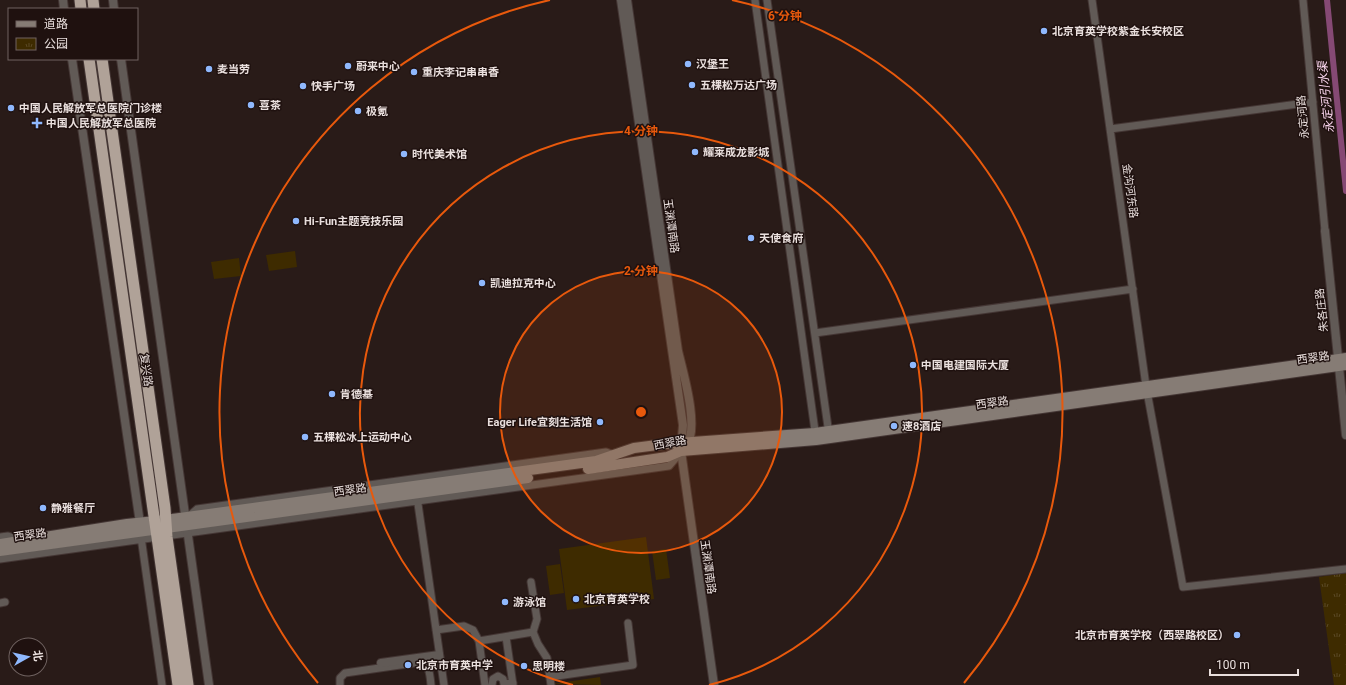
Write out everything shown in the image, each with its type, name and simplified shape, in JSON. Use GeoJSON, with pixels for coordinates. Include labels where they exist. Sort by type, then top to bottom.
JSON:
{"type":"FeatureCollection","features":[{"type":"Feature","properties":{"kind":"highway","name":"复兴路"},"geometry":{"type":"LineString","coordinates":[[89,60],[151,505],[161,529],[188,685]]}},
{"type":"Feature","properties":{"kind":"highway","name":"复兴路"},"geometry":{"type":"LineString","coordinates":[[102,60],[165,508],[161,529],[178,685]]}},
{"type":"Feature","properties":{"kind":"main road","name":"西翠路"},"geometry":{"type":"LineString","coordinates":[[416,493],[596,462],[634,448],[683,446],[815,436],[1343,362]]}},
{"type":"Feature","properties":{"kind":"main road","name":"西翠路"},"geometry":{"type":"LineString","coordinates":[[0,551],[599,468],[667,457],[683,446]]}},
{"type":"Feature","properties":{"kind":"main road","name":"西翠路"},"geometry":{"type":"LineString","coordinates":[[0,544],[18,540],[141,532]]}},
{"type":"Feature","properties":{"kind":"street","name":"玉渊潭南路"},"geometry":{"type":"LineString","coordinates":[[621,0],[683,425],[683,446],[714,685]]}},
{"type":"Feature","properties":{"kind":"street","name":"玉渊潭南路"},"geometry":{"type":"LineString","coordinates":[[627,0],[678,351],[687,392],[692,430],[683,446]]}},
{"type":"Feature","properties":{"kind":"street"},"geometry":{"type":"LineString","coordinates":[[755,0],[815,436]]}},
{"type":"Feature","properties":{"kind":"street"},"geometry":{"type":"LineString","coordinates":[[767,0],[829,434]]}},
{"type":"Feature","properties":{"kind":"street","name":"金沟河东路"},"geometry":{"type":"LineString","coordinates":[[1092,0],[1147,390],[1183,587],[1346,569]]}},
{"type":"Feature","properties":{"kind":"street","name":"永定河路"},"geometry":{"type":"LineString","coordinates":[[1303,0],[1325,231]]}},
{"type":"Feature","properties":{"kind":"street"},"geometry":{"type":"LineString","coordinates":[[72,60],[162,685]]}},
{"type":"Feature","properties":{"kind":"street","name":"复兴路"},"geometry":{"type":"LineString","coordinates":[[121,60],[209,685]]}},
{"type":"Feature","properties":{"kind":"street"},"geometry":{"type":"LineString","coordinates":[[1110,129],[1313,102]]}},
{"type":"Feature","properties":{"kind":"street","name":"朱各庄路"},"geometry":{"type":"LineString","coordinates":[[1325,231],[1343,362],[1346,435]]}},
{"type":"Feature","properties":{"kind":"street"},"geometry":{"type":"LineString","coordinates":[[815,333],[1133,289]]}},
{"type":"Feature","properties":{"kind":"street"},"geometry":{"type":"LineString","coordinates":[[187,524],[197,509],[606,452],[614,455]]}},
{"type":"Feature","properties":{"kind":"street"},"geometry":{"type":"LineString","coordinates":[[187,524],[416,493],[444,685]]}},
{"type":"Feature","properties":{"kind":"street"},"geometry":{"type":"LineString","coordinates":[[0,559],[161,529]]}},
{"type":"Feature","properties":{"kind":"street"},"geometry":{"type":"LineString","coordinates":[[0,537],[8,536],[18,540]]}},
{"type":"Feature","properties":{"kind":"street"},"geometry":{"type":"LineString","coordinates":[[531,582],[537,620],[534,632],[538,644],[547,658],[550,681],[633,665],[628,623]]}},
{"type":"Feature","properties":{"kind":"street"},"geometry":{"type":"LineString","coordinates":[[436,630],[464,626],[473,630],[479,641],[486,685]]}},
{"type":"Feature","properties":{"kind":"street"},"geometry":{"type":"LineString","coordinates":[[479,641],[534,632]]}},
{"type":"Feature","properties":{"kind":"street"},"geometry":{"type":"LineString","coordinates":[[492,685],[494,678],[498,676],[503,679],[504,685],[513,684],[506,637]]}},
{"type":"Feature","properties":{"kind":"street"},"geometry":{"type":"LineString","coordinates":[[381,663],[439,655]]}},
{"type":"Feature","properties":{"kind":"street"},"geometry":{"type":"LineString","coordinates":[[340,685],[340,678],[345,673],[421,662],[425,664],[429,671],[431,685]]}},
{"type":"Feature","properties":{"kind":"green space"},"geometry":{"type":"Polygon","coordinates":[[[295,251],[297,267],[269,271],[266,255],[295,251]]]}},
{"type":"Feature","properties":{"kind":"green space"},"geometry":{"type":"Polygon","coordinates":[[[239,258],[241,276],[214,279],[211,262],[239,258]]]}},
{"type":"Feature","properties":{"kind":"green space"},"geometry":{"type":"Polygon","coordinates":[[[646,537],[654,599],[567,610],[559,549],[646,537]]]}},
{"type":"Feature","properties":{"kind":"green space"},"geometry":{"type":"Polygon","coordinates":[[[666,549],[670,578],[656,580],[652,551],[666,549]]]}},
{"type":"Feature","properties":{"kind":"green space"},"geometry":{"type":"Polygon","coordinates":[[[560,564],[564,593],[550,595],[546,566],[560,564]]]}},
{"type":"Feature","properties":{"kind":"green space"},"geometry":{"type":"Polygon","coordinates":[[[1346,573],[1346,685],[1334,685],[1319,577],[1346,573]]]}},
{"type":"Feature","properties":{"kind":"green space"},"geometry":{"type":"Polygon","coordinates":[[[600,677],[601,685],[552,684],[600,677]]]}},
{"type":"Feature","properties":{"kind":"waterway","name":"永定河引水渠"},"geometry":{"type":"LineString","coordinates":[[1327,0],[1346,191]]}},
{"type":"Feature","properties":{"kind":"place","name":"北京育英学校紫金长安校区"},"geometry":{"type":"Point","coordinates":[1044,31]}},
{"type":"Feature","properties":{"kind":"place","name":"汉堡王"},"geometry":{"type":"Point","coordinates":[688,64]}},
{"type":"Feature","properties":{"kind":"place","name":"蔚来中心"},"geometry":{"type":"Point","coordinates":[348,66]}},
{"type":"Feature","properties":{"kind":"place","name":"麦当劳"},"geometry":{"type":"Point","coordinates":[209,69]}},
{"type":"Feature","properties":{"kind":"place","name":"重庆李记串串香"},"geometry":{"type":"Point","coordinates":[414,72]}},
{"type":"Feature","properties":{"kind":"place","name":"五棵松万达广场"},"geometry":{"type":"Point","coordinates":[692,85]}},
{"type":"Feature","properties":{"kind":"place","name":"快手广场"},"geometry":{"type":"Point","coordinates":[303,86]}},
{"type":"Feature","properties":{"kind":"place","name":"喜茶"},"geometry":{"type":"Point","coordinates":[251,105]}},
{"type":"Feature","properties":{"kind":"place","name":"中国人民解放军总医院门诊楼"},"geometry":{"type":"Point","coordinates":[11,108]}},
{"type":"Feature","properties":{"kind":"place","name":"极氪"},"geometry":{"type":"Point","coordinates":[358,111]}},
{"type":"Feature","properties":{"kind":"place","name":"中国人民解放军总医院"},"geometry":{"type":"Point","coordinates":[37,123]}},
{"type":"Feature","properties":{"kind":"place","name":"耀莱成龙影城"},"geometry":{"type":"Point","coordinates":[695,152]}},
{"type":"Feature","properties":{"kind":"place","name":"时代美术馆"},"geometry":{"type":"Point","coordinates":[404,154]}},
{"type":"Feature","properties":{"kind":"place","name":"Hi-Fun主题竞技乐园"},"geometry":{"type":"Point","coordinates":[296,221]}},
{"type":"Feature","properties":{"kind":"place","name":"天使食府"},"geometry":{"type":"Point","coordinates":[751,238]}},
{"type":"Feature","properties":{"kind":"place","name":"凯迪拉克中心"},"geometry":{"type":"Point","coordinates":[482,283]}},
{"type":"Feature","properties":{"kind":"place","name":"中国电建国际大厦"},"geometry":{"type":"Point","coordinates":[913,365]}},
{"type":"Feature","properties":{"kind":"place","name":"肯德基"},"geometry":{"type":"Point","coordinates":[332,394]}},
{"type":"Feature","properties":{"kind":"place","name":"Eager Life宜刻生活馆"},"geometry":{"type":"Point","coordinates":[600,422]}},
{"type":"Feature","properties":{"kind":"place","name":"速8酒店"},"geometry":{"type":"Point","coordinates":[894,426]}},
{"type":"Feature","properties":{"kind":"place","name":"五棵松冰上运动中心"},"geometry":{"type":"Point","coordinates":[305,437]}},
{"type":"Feature","properties":{"kind":"place","name":"静雅餐厅"},"geometry":{"type":"Point","coordinates":[43,508]}},
{"type":"Feature","properties":{"kind":"place","name":"北京育英学校"},"geometry":{"type":"Point","coordinates":[576,599]}},
{"type":"Feature","properties":{"kind":"place","name":"游泳馆"},"geometry":{"type":"Point","coordinates":[505,602]}},
{"type":"Feature","properties":{"kind":"place","name":"北京市育英学校（西翠路校区）"},"geometry":{"type":"Point","coordinates":[1237,635]}},
{"type":"Feature","properties":{"kind":"place","name":"北京市育英中学"},"geometry":{"type":"Point","coordinates":[408,665]}},
{"type":"Feature","properties":{"kind":"place","name":"思明楼"},"geometry":{"type":"Point","coordinates":[524,666]}}]}
